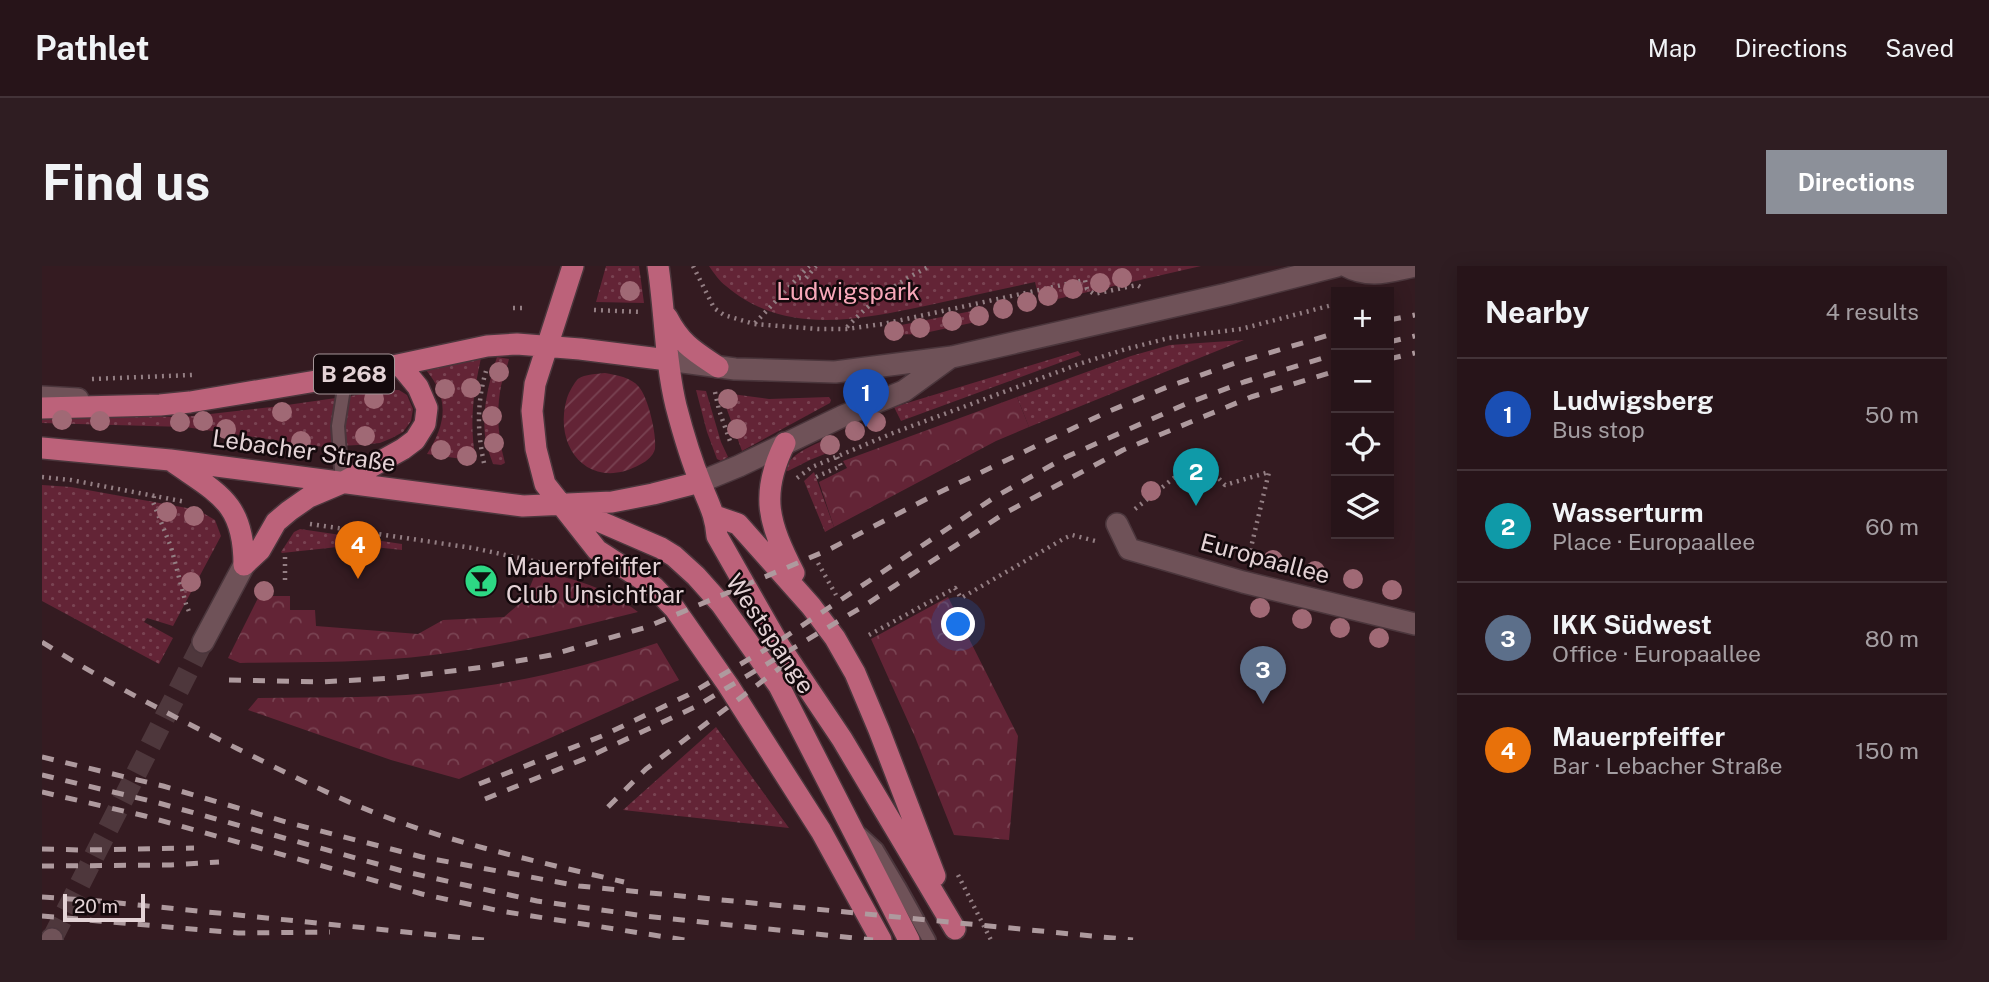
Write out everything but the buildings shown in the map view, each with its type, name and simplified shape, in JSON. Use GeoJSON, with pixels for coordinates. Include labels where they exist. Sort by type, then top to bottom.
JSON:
{"type":"FeatureCollection","features":[{"type":"Feature","properties":{"kind":"main road"},"geometry":{"type":"LineString","coordinates":[[573,266],[535,384],[532,411],[536,449],[545,484],[597,550],[654,587],[675,608],[728,685],[821,831],[880,940]]}},
{"type":"Feature","properties":{"kind":"main road","name":"Westspange"},"geometry":{"type":"LineString","coordinates":[[658,266],[655,312],[668,360],[676,407],[700,482],[715,516],[717,536],[779,645],[842,739],[957,934]]}},
{"type":"Feature","properties":{"kind":"main road"},"geometry":{"type":"LineString","coordinates":[[655,312],[691,349],[718,367]]}},
{"type":"Feature","properties":{"kind":"main road","name":"Lebacher Straße"},"geometry":{"type":"LineString","coordinates":[[42,408],[190,402],[346,376],[487,346],[547,346],[600,350],[668,360]]}},
{"type":"Feature","properties":{"kind":"main road"},"geometry":{"type":"LineString","coordinates":[[244,565],[260,550],[276,523],[309,496],[342,483],[415,440],[425,424],[427,408],[418,387],[400,365]]}},
{"type":"Feature","properties":{"kind":"main road"},"geometry":{"type":"LineString","coordinates":[[785,443],[774,464],[769,509],[782,549],[811,606]]}},
{"type":"Feature","properties":{"kind":"main road","name":"Lebacher Straße"},"geometry":{"type":"LineString","coordinates":[[42,448],[170,460],[523,506],[612,502],[700,482]]}},
{"type":"Feature","properties":{"kind":"main road"},"geometry":{"type":"LineString","coordinates":[[170,460],[217,493],[236,516],[244,543],[244,565]]}},
{"type":"Feature","properties":{"kind":"main road","name":"Westspange"},"geometry":{"type":"LineString","coordinates":[[559,503],[674,556],[721,604],[779,686],[909,940]]}},
{"type":"Feature","properties":{"kind":"main road","name":"Westspange"},"geometry":{"type":"LineString","coordinates":[[715,516],[738,524],[811,606],[835,638],[855,673],[884,742],[957,934]]}},
{"type":"Feature","properties":{"kind":"street"},"geometry":{"type":"LineString","coordinates":[[668,360],[718,367],[835,372],[952,357],[1307,270],[1337,266]]}},
{"type":"Feature","properties":{"kind":"street"},"geometry":{"type":"LineString","coordinates":[[1346,266],[1368,274],[1415,267]]}},
{"type":"Feature","properties":{"kind":"street"},"geometry":{"type":"LineString","coordinates":[[700,482],[843,415],[904,391],[952,357]]}},
{"type":"Feature","properties":{"kind":"street","name":"Lebacher Straße"},"geometry":{"type":"LineString","coordinates":[[42,397],[125,406]]}},
{"type":"Feature","properties":{"kind":"street"},"geometry":{"type":"LineString","coordinates":[[1117,524],[1129,549]]}},
{"type":"Feature","properties":{"kind":"street","name":"Europaallee"},"geometry":{"type":"LineString","coordinates":[[1129,549],[1243,582],[1415,624]]}},
{"type":"Feature","properties":{"kind":"street"},"geometry":{"type":"LineString","coordinates":[[203,642],[244,565]]}},
{"type":"Feature","properties":{"kind":"lane"},"geometry":{"type":"LineString","coordinates":[[342,483],[338,426],[346,376]]}},
{"type":"Feature","properties":{"kind":"lane"},"geometry":{"type":"LineString","coordinates":[[850,825],[877,849],[929,940]]}},
{"type":"Feature","properties":{"kind":"path"},"geometry":{"type":"LineString","coordinates":[[693,266],[714,308],[724,315],[754,324],[789,328],[846,328],[883,324],[1085,280]]}},
{"type":"Feature","properties":{"kind":"path"},"geometry":{"type":"LineString","coordinates":[[754,324],[809,266]]}},
{"type":"Feature","properties":{"kind":"path"},"geometry":{"type":"LineString","coordinates":[[798,278],[806,278],[816,266]]}},
{"type":"Feature","properties":{"kind":"path"},"geometry":{"type":"LineString","coordinates":[[846,328],[896,284],[930,266]]}},
{"type":"Feature","properties":{"kind":"path"},"geometry":{"type":"LineString","coordinates":[[812,467],[918,424],[1126,349],[1169,338],[1241,328],[1331,305]]}},
{"type":"Feature","properties":{"kind":"path"},"geometry":{"type":"LineString","coordinates":[[513,308],[527,308]]}},
{"type":"Feature","properties":{"kind":"path"},"geometry":{"type":"LineString","coordinates":[[594,310],[655,312]]}},
{"type":"Feature","properties":{"kind":"path"},"geometry":{"type":"LineString","coordinates":[[484,463],[478,414],[481,387],[487,367]]}},
{"type":"Feature","properties":{"kind":"path"},"geometry":{"type":"LineString","coordinates":[[715,392],[732,447]]}},
{"type":"Feature","properties":{"kind":"path"},"geometry":{"type":"LineString","coordinates":[[817,477],[841,466],[836,456]]}},
{"type":"Feature","properties":{"kind":"path"},"geometry":{"type":"LineString","coordinates":[[1117,524],[1190,465],[1207,467],[1224,485],[1269,472],[1243,582]]}},
{"type":"Feature","properties":{"kind":"path"},"geometry":{"type":"LineString","coordinates":[[42,477],[187,502]]}},
{"type":"Feature","properties":{"kind":"path"},"geometry":{"type":"LineString","coordinates":[[154,496],[153,502],[171,547],[186,604],[203,642]]}},
{"type":"Feature","properties":{"kind":"path"},"geometry":{"type":"LineString","coordinates":[[304,523],[473,548],[590,573]]}},
{"type":"Feature","properties":{"kind":"path"},"geometry":{"type":"LineString","coordinates":[[869,635],[955,588],[961,598],[1072,535],[1129,549]]}},
{"type":"Feature","properties":{"kind":"path"},"geometry":{"type":"LineString","coordinates":[[473,548],[474,542]]}},
{"type":"Feature","properties":{"kind":"path"},"geometry":{"type":"LineString","coordinates":[[285,557],[285,583]]}},
{"type":"Feature","properties":{"kind":"path"},"geometry":{"type":"LineString","coordinates":[[953,865],[991,940]]}},
{"type":"Feature","properties":{"kind":"green space"},"geometry":{"type":"Polygon","coordinates":[[[606,266],[639,266],[644,303],[596,302],[606,266]]]}},
{"type":"Feature","properties":{"kind":"green space","name":"Ludwigspark"},"geometry":{"type":"Polygon","coordinates":[[[709,266],[1201,266],[1040,303],[1035,282],[874,316],[822,320],[772,312],[749,302],[723,284],[709,266]]]}},
{"type":"Feature","properties":{"kind":"green space"},"geometry":{"type":"Polygon","coordinates":[[[982,309],[985,320],[920,334],[886,335],[886,328],[982,309]]]}},
{"type":"Feature","properties":{"kind":"green space"},"geometry":{"type":"Polygon","coordinates":[[[1244,340],[1029,427],[1017,397],[1131,356],[1170,345],[1244,340]]]}},
{"type":"Feature","properties":{"kind":"green space"},"geometry":{"type":"Polygon","coordinates":[[[1078,351],[1081,355],[901,421],[894,407],[1078,351]]]}},
{"type":"Feature","properties":{"kind":"green space"},"geometry":{"type":"Polygon","coordinates":[[[497,357],[509,359],[501,386],[498,415],[505,463],[501,465],[493,464],[484,426],[487,396],[497,357]]]}},
{"type":"Feature","properties":{"kind":"green space"},"geometry":{"type":"Polygon","coordinates":[[[481,358],[473,410],[476,461],[427,454],[438,432],[443,412],[439,391],[426,370],[481,358]]]}},
{"type":"Feature","properties":{"kind":"green space"},"geometry":{"type":"Polygon","coordinates":[[[605,373],[628,379],[639,387],[649,407],[653,426],[653,454],[643,463],[623,472],[606,473],[591,469],[579,461],[570,449],[565,433],[567,398],[573,385],[584,376],[605,373]]]}},
{"type":"Feature","properties":{"kind":"green space"},"geometry":{"type":"Polygon","coordinates":[[[399,390],[407,395],[413,409],[411,421],[403,432],[380,443],[323,447],[185,427],[42,423],[42,416],[184,417],[399,390]]]}},
{"type":"Feature","properties":{"kind":"green space"},"geometry":{"type":"Polygon","coordinates":[[[696,390],[706,391],[728,457],[721,461],[717,459],[707,432],[696,390]]]}},
{"type":"Feature","properties":{"kind":"green space"},"geometry":{"type":"Polygon","coordinates":[[[724,393],[769,399],[829,397],[831,400],[830,403],[742,451],[726,407],[724,393]]]}},
{"type":"Feature","properties":{"kind":"green space"},"geometry":{"type":"Polygon","coordinates":[[[1017,397],[1029,427],[996,441],[834,527],[819,482],[847,468],[843,461],[1017,397]]]}},
{"type":"Feature","properties":{"kind":"green space"},"geometry":{"type":"Polygon","coordinates":[[[831,437],[837,449],[788,471],[784,470],[792,458],[831,437]]]}},
{"type":"Feature","properties":{"kind":"green space"},"geometry":{"type":"Polygon","coordinates":[[[814,472],[834,527],[825,532],[804,481],[814,472]]]}},
{"type":"Feature","properties":{"kind":"green space"},"geometry":{"type":"Polygon","coordinates":[[[42,485],[71,487],[198,510],[215,520],[221,536],[173,626],[147,618],[144,622],[173,638],[159,664],[42,601],[42,485]]]}},
{"type":"Feature","properties":{"kind":"green space"},"geometry":{"type":"Polygon","coordinates":[[[300,529],[402,544],[402,550],[356,545],[282,553],[294,532],[300,529]]]}},
{"type":"Feature","properties":{"kind":"green space"},"geometry":{"type":"Polygon","coordinates":[[[536,572],[590,585],[638,612],[511,642],[433,655],[312,662],[240,663],[228,658],[259,596],[290,596],[290,610],[315,610],[316,626],[418,634],[443,620],[504,617],[525,599],[536,572]]]}},
{"type":"Feature","properties":{"kind":"green space"},"geometry":{"type":"Polygon","coordinates":[[[948,597],[1018,736],[1009,840],[954,835],[915,737],[871,639],[948,597]]]}},
{"type":"Feature","properties":{"kind":"green space"},"geometry":{"type":"Polygon","coordinates":[[[657,643],[679,680],[459,779],[391,760],[248,710],[258,698],[382,696],[481,687],[557,672],[657,643]]]}},
{"type":"Feature","properties":{"kind":"green space"},"geometry":{"type":"Polygon","coordinates":[[[716,727],[789,828],[623,810],[716,727]]]}},
{"type":"Feature","properties":{"kind":"tunnel"},"geometry":{"type":"LineString","coordinates":[[52,939],[203,642]]}},
{"type":"Feature","properties":{"kind":"railway"},"geometry":{"type":"LineString","coordinates":[[1394,319],[1415,315]]}},
{"type":"Feature","properties":{"kind":"railway"},"geometry":{"type":"LineString","coordinates":[[229,680],[319,682],[395,678],[484,667],[551,655],[647,627],[828,550],[938,493],[1105,413],[1235,363],[1331,334]]}},
{"type":"Feature","properties":{"kind":"railway"},"geometry":{"type":"LineString","coordinates":[[1394,341],[1415,336]]}},
{"type":"Feature","properties":{"kind":"railway"},"geometry":{"type":"LineString","coordinates":[[1394,358],[1415,353]]}},
{"type":"Feature","properties":{"kind":"railway"},"geometry":{"type":"LineString","coordinates":[[479,784],[602,736],[688,695],[773,645],[995,497],[1066,457],[1188,403],[1244,382],[1331,356]]}},
{"type":"Feature","properties":{"kind":"railway"},"geometry":{"type":"LineString","coordinates":[[485,799],[584,759],[695,707],[867,604],[1005,513],[1123,450],[1251,397],[1331,373]]}},
{"type":"Feature","properties":{"kind":"railway"},"geometry":{"type":"LineString","coordinates":[[42,642],[163,711],[300,780],[364,808],[461,842],[624,882]]}},
{"type":"Feature","properties":{"kind":"railway"},"geometry":{"type":"LineString","coordinates":[[608,807],[646,769],[793,658]]}},
{"type":"Feature","properties":{"kind":"railway"},"geometry":{"type":"LineString","coordinates":[[42,757],[163,786],[286,822],[422,857],[579,886],[1133,940]]}},
{"type":"Feature","properties":{"kind":"railway"},"geometry":{"type":"LineString","coordinates":[[42,775],[155,802],[406,872],[537,901],[645,916],[873,940]]}},
{"type":"Feature","properties":{"kind":"railway"},"geometry":{"type":"LineString","coordinates":[[42,792],[145,816],[422,894],[500,911],[685,940]]}},
{"type":"Feature","properties":{"kind":"railway"},"geometry":{"type":"LineString","coordinates":[[42,849],[194,848]]}},
{"type":"Feature","properties":{"kind":"railway"},"geometry":{"type":"LineString","coordinates":[[42,866],[219,862]]}},
{"type":"Feature","properties":{"kind":"railway"},"geometry":{"type":"LineString","coordinates":[[42,897],[485,940]]}},
{"type":"Feature","properties":{"kind":"railway"},"geometry":{"type":"LineString","coordinates":[[42,916],[238,933],[330,932]]}},
{"type":"Feature","properties":{"kind":"place","name":"Ludwigsberg"},"geometry":{"type":"Point","coordinates":[866,427]}},
{"type":"Feature","properties":{"kind":"place","name":"Wasserturm"},"geometry":{"type":"Point","coordinates":[1196,506]}},
{"type":"Feature","properties":{"kind":"place","name":"Mauerpfeiffer"},"geometry":{"type":"Point","coordinates":[358,579]}},
{"type":"Feature","properties":{"kind":"place","name":"Mauerpfeiffer Club Unsichtbar"},"geometry":{"type":"Point","coordinates":[481,581]}},
{"type":"Feature","properties":{"kind":"place","name":"IKK Südwest"},"geometry":{"type":"Point","coordinates":[1263,704]}}]}
